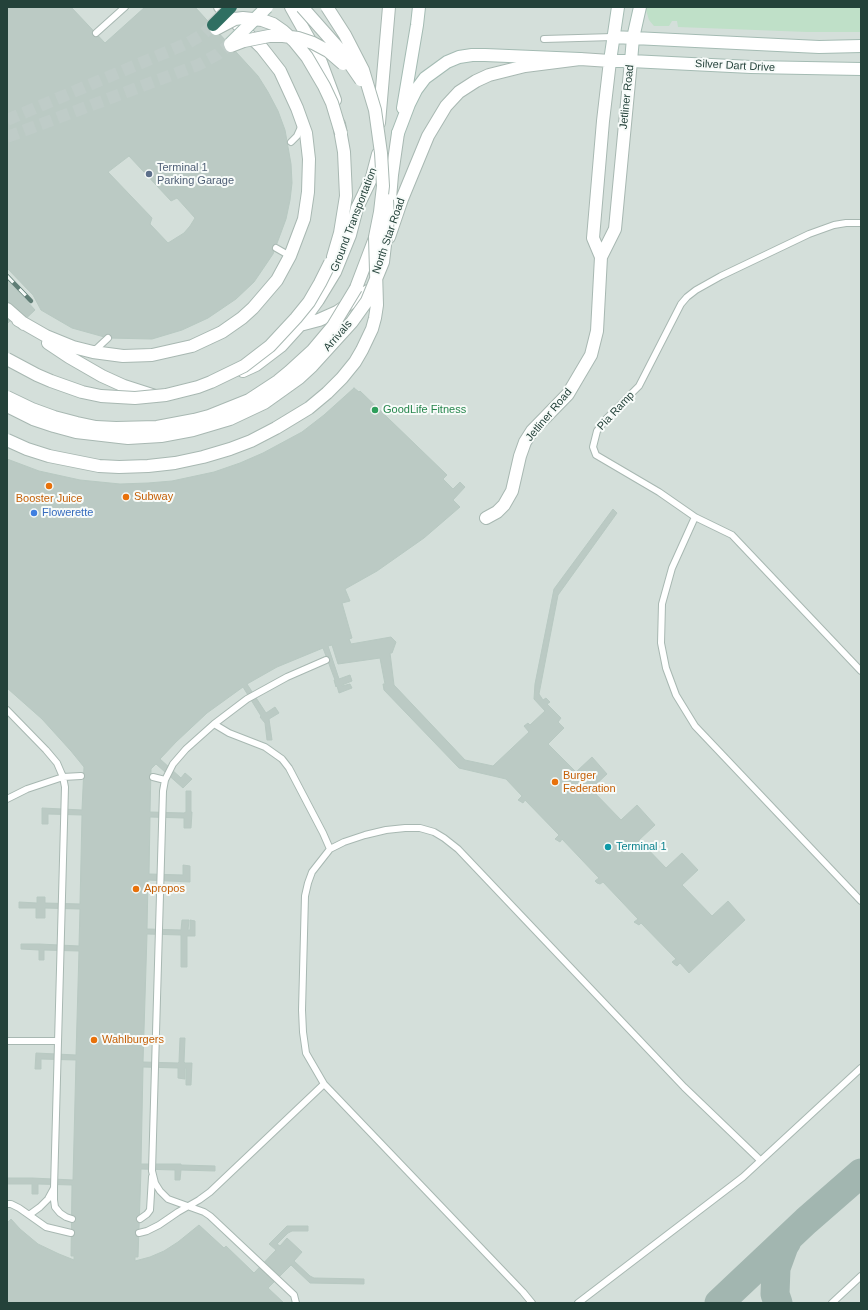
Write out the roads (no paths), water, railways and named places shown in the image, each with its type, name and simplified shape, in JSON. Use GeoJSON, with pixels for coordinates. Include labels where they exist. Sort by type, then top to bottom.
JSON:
{"type":"FeatureCollection","features":[{"type":"Feature","properties":{"kind":"highway"},"geometry":{"type":"LineString","coordinates":[[214,27],[231,7]]}},
{"type":"Feature","properties":{"kind":"street"},"geometry":{"type":"LineString","coordinates":[[18,320],[58,342],[73,347],[93,352],[123,356],[146,355],[178,350],[222,332],[254,308],[277,280],[290,256],[304,219],[308,192],[309,159],[306,133],[297,108],[280,72],[262,48],[220,7]]}},
{"type":"Feature","properties":{"kind":"street"},"geometry":{"type":"LineString","coordinates":[[267,7],[230,45],[258,37],[283,36],[298,38],[313,43],[328,51],[348,69],[361,88],[379,130]]}},
{"type":"Feature","properties":{"kind":"street"},"geometry":{"type":"LineString","coordinates":[[7,359],[37,375],[82,392],[101,396],[129,398],[166,395],[198,387],[244,366],[270,346],[291,325],[314,295],[334,255],[342,223],[346,196],[345,165],[335,100],[319,57],[291,7]]}},
{"type":"Feature","properties":{"kind":"street","name":"Arrivals"},"geometry":{"type":"LineString","coordinates":[[7,405],[33,419],[76,432],[128,438],[161,436],[178,433],[213,424],[264,403],[299,378],[330,347],[352,322],[367,301],[382,262],[388,220],[386,162],[382,134],[378,113],[358,74],[341,51],[302,7]]}},
{"type":"Feature","properties":{"kind":"street"},"geometry":{"type":"LineString","coordinates":[[7,396],[32,409],[77,423],[116,428],[158,427],[194,420],[249,400],[270,387],[312,351],[333,326],[356,288],[375,237],[383,186],[382,153],[379,130],[370,92],[363,70],[345,35],[327,7]]}},
{"type":"Feature","properties":{"kind":"street"},"geometry":{"type":"LineString","coordinates":[[382,258],[378,154],[389,7]]}},
{"type":"Feature","properties":{"kind":"street"},"geometry":{"type":"LineString","coordinates":[[388,220],[392,175],[417,25],[418,7]]}},
{"type":"Feature","properties":{"kind":"street","name":"Jetliner Road"},"geometry":{"type":"LineString","coordinates":[[601,257],[592,238],[606,91],[618,7]]}},
{"type":"Feature","properties":{"kind":"street","name":"Jetliner Road"},"geometry":{"type":"LineString","coordinates":[[486,518],[504,505],[512,491],[520,456],[525,442],[532,431],[568,394],[592,355],[598,332],[601,257],[615,228],[631,61],[640,7]]}},
{"type":"Feature","properties":{"kind":"street"},"geometry":{"type":"LineString","coordinates":[[214,27],[235,19],[243,18],[262,20],[273,24],[283,31],[294,41],[306,57],[324,86],[332,103],[341,133]]}},
{"type":"Feature","properties":{"kind":"street","name":"Silver Dart Drive"},"geometry":{"type":"LineString","coordinates":[[613,38],[819,47],[861,46]]}},
{"type":"Feature","properties":{"kind":"street"},"geometry":{"type":"LineString","coordinates":[[398,133],[409,104],[416,90],[425,78],[447,62],[459,57],[485,55],[580,59]]}},
{"type":"Feature","properties":{"kind":"street","name":"Silver Dart Drive"},"geometry":{"type":"LineString","coordinates":[[580,59],[751,67],[861,69]]}},
{"type":"Feature","properties":{"kind":"street","name":"North Star Road"},"geometry":{"type":"LineString","coordinates":[[7,405],[58,426],[117,436],[131,436],[172,432],[198,427],[236,415],[261,402],[296,378],[320,356],[345,327],[368,292],[377,274],[402,199],[428,136],[446,106],[459,92],[489,75],[525,66],[580,59]]}},
{"type":"Feature","properties":{"kind":"street","name":"Ground Transportation"},"geometry":{"type":"LineString","coordinates":[[7,362],[26,374],[56,388],[80,395],[113,400],[164,398],[182,394],[226,379],[256,365],[281,346],[300,325],[318,300],[335,272],[350,235],[357,208],[372,177],[378,154]]}},
{"type":"Feature","properties":{"kind":"street"},"geometry":{"type":"LineString","coordinates":[[7,440],[49,456],[70,461],[99,466],[142,467],[175,463],[217,454],[251,441],[276,428],[309,408],[327,393],[356,362],[372,329],[375,318],[377,304],[375,237]]}},
{"type":"Feature","properties":{"kind":"street"},"geometry":{"type":"LineString","coordinates":[[300,325],[319,320],[337,312],[368,292]]}},
{"type":"Feature","properties":{"kind":"street","name":"Ground Transportation"},"geometry":{"type":"LineString","coordinates":[[7,309],[18,320],[69,357],[102,376],[136,390],[164,398]]}},
{"type":"Feature","properties":{"kind":"lane"},"geometry":{"type":"LineString","coordinates":[[96,33],[124,7]]}},
{"type":"Feature","properties":{"kind":"lane"},"geometry":{"type":"LineString","coordinates":[[544,40],[613,38]]}},
{"type":"Feature","properties":{"kind":"lane"},"geometry":{"type":"LineString","coordinates":[[291,142],[297,136],[303,123]]}},
{"type":"Feature","properties":{"kind":"lane","name":"Pia Ramp"},"geometry":{"type":"LineString","coordinates":[[861,223],[846,223],[808,234],[728,273],[696,290],[687,297],[681,304],[639,386],[606,419],[597,431],[593,447],[596,455],[659,492],[695,517],[732,535],[861,671]]}},
{"type":"Feature","properties":{"kind":"lane"},"geometry":{"type":"LineString","coordinates":[[276,248],[290,256]]}},
{"type":"Feature","properties":{"kind":"lane"},"geometry":{"type":"LineString","coordinates":[[93,352],[108,338]]}},
{"type":"Feature","properties":{"kind":"lane"},"geometry":{"type":"LineString","coordinates":[[695,517],[672,568],[662,604],[661,643],[666,668],[676,695],[695,726],[861,901]]}},
{"type":"Feature","properties":{"kind":"lane"},"geometry":{"type":"LineString","coordinates":[[140,1219],[150,1210],[163,799],[165,780],[173,764],[186,749],[214,724],[247,699],[287,677],[326,660]]}},
{"type":"Feature","properties":{"kind":"lane"},"geometry":{"type":"LineString","coordinates":[[7,710],[57,763],[63,777],[65,787],[57,1041],[54,1200],[55,1207],[60,1213],[72,1219]]}},
{"type":"Feature","properties":{"kind":"lane"},"geometry":{"type":"LineString","coordinates":[[214,724],[229,733],[265,747],[282,759],[316,820],[330,849]]}},
{"type":"Feature","properties":{"kind":"lane"},"geometry":{"type":"LineString","coordinates":[[7,799],[27,789],[63,777],[81,776]]}},
{"type":"Feature","properties":{"kind":"lane"},"geometry":{"type":"LineString","coordinates":[[153,777],[165,780]]}},
{"type":"Feature","properties":{"kind":"lane"},"geometry":{"type":"LineString","coordinates":[[532,1303],[518,1286],[324,1084],[306,1053],[302,1010],[306,896],[308,883],[312,872],[330,849],[344,842],[365,835],[386,830],[405,828],[420,828],[434,832],[444,838],[458,850],[684,1087],[760,1160]]}},
{"type":"Feature","properties":{"kind":"lane"},"geometry":{"type":"LineString","coordinates":[[7,1041],[57,1041]]}},
{"type":"Feature","properties":{"kind":"lane"},"geometry":{"type":"LineString","coordinates":[[578,1303],[731,1186],[861,1068]]}},
{"type":"Feature","properties":{"kind":"lane"},"geometry":{"type":"LineString","coordinates":[[139,1233],[158,1226],[210,1192],[324,1084]]}},
{"type":"Feature","properties":{"kind":"lane"},"geometry":{"type":"LineString","coordinates":[[152,1171],[155,1183],[168,1199],[204,1212],[210,1216],[294,1295],[296,1303]]}},
{"type":"Feature","properties":{"kind":"lane"},"geometry":{"type":"LineString","coordinates":[[29,1215],[40,1207],[54,1188]]}},
{"type":"Feature","properties":{"kind":"lane"},"geometry":{"type":"LineString","coordinates":[[7,1204],[19,1208],[46,1227],[71,1233]]}},
{"type":"Feature","properties":{"kind":"lane"},"geometry":{"type":"LineString","coordinates":[[832,1303],[861,1276]]}},
{"type":"Feature","properties":{"kind":"tunnel"},"geometry":{"type":"LineString","coordinates":[[7,120],[188,43],[203,34],[213,25]]}},
{"type":"Feature","properties":{"kind":"tunnel"},"geometry":{"type":"LineString","coordinates":[[7,137],[198,65],[218,54],[230,44]]}},
{"type":"Feature","properties":{"kind":"railway"},"geometry":{"type":"LineString","coordinates":[[7,276],[31,301]]}},
{"type":"Feature","properties":{"kind":"place","name":"Terminal 1 Parking Garage"},"geometry":{"type":"Point","coordinates":[149,174]}},
{"type":"Feature","properties":{"kind":"place","name":"GoodLife Fitness"},"geometry":{"type":"Point","coordinates":[375,410]}},
{"type":"Feature","properties":{"kind":"place","name":"Booster Juice"},"geometry":{"type":"Point","coordinates":[49,486]}},
{"type":"Feature","properties":{"kind":"place","name":"Subway"},"geometry":{"type":"Point","coordinates":[126,497]}},
{"type":"Feature","properties":{"kind":"place","name":"Flowerette"},"geometry":{"type":"Point","coordinates":[34,513]}},
{"type":"Feature","properties":{"kind":"place","name":"Burger Federation"},"geometry":{"type":"Point","coordinates":[555,782]}},
{"type":"Feature","properties":{"kind":"place","name":"Terminal 1"},"geometry":{"type":"Point","coordinates":[608,847]}},
{"type":"Feature","properties":{"kind":"place","name":"Apropos"},"geometry":{"type":"Point","coordinates":[136,889]}},
{"type":"Feature","properties":{"kind":"place","name":"Wahlburgers"},"geometry":{"type":"Point","coordinates":[94,1040]}}]}
